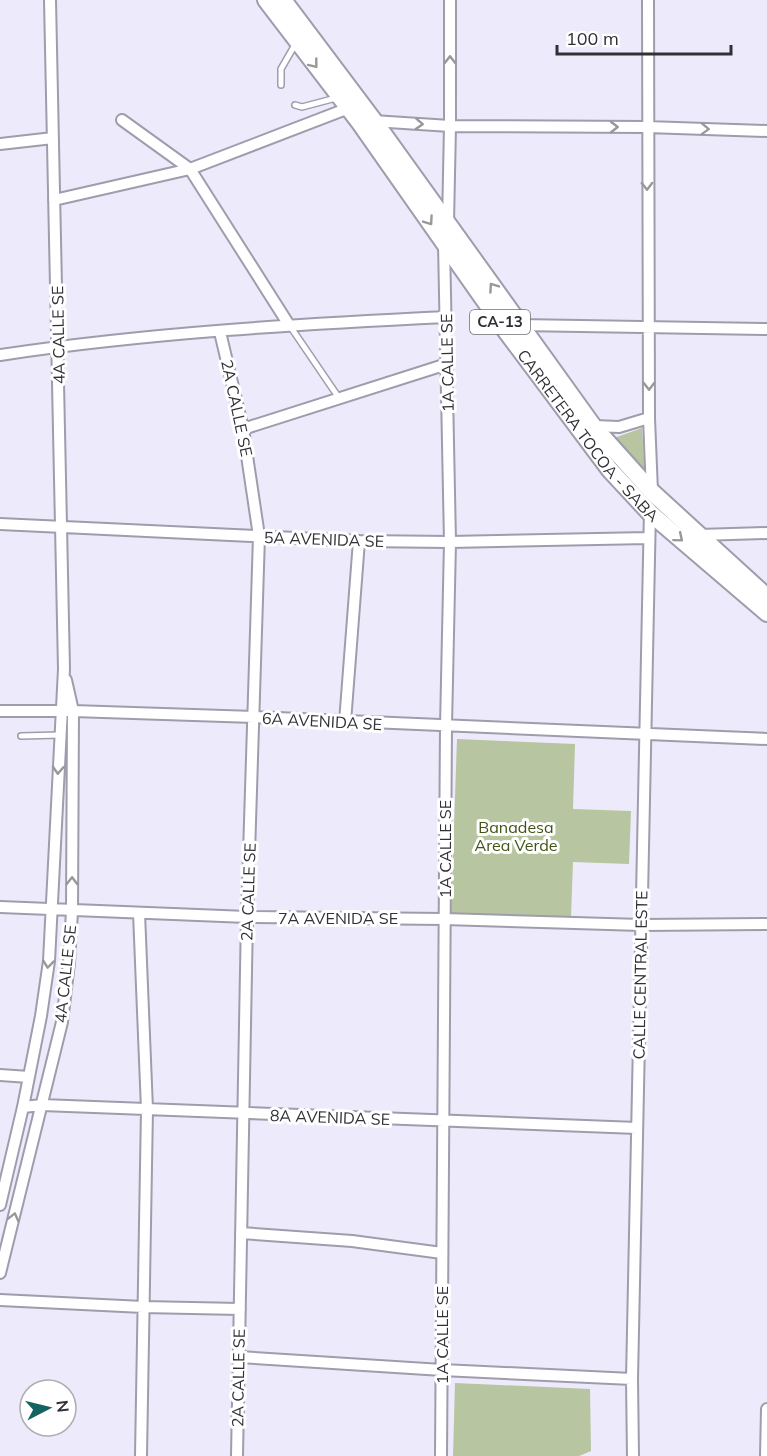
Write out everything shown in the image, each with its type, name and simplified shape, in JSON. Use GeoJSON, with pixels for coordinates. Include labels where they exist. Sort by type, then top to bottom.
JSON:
{"type":"FeatureCollection","features":[{"type":"Feature","properties":{"kind":"main road","name":"CARRETERA TOCOA - SABA"},"geometry":{"type":"LineString","coordinates":[[266,0],[297,42],[367,122],[448,223],[593,426],[653,493],[767,597]]}},
{"type":"Feature","properties":{"kind":"main road","name":"CARRETERA TOCOA - SABA"},"geometry":{"type":"LineString","coordinates":[[283,0],[349,103]]}},
{"type":"Feature","properties":{"kind":"main road","name":"CARRETERA TOCOA - SABA"},"geometry":{"type":"LineString","coordinates":[[367,122],[444,242],[580,432],[610,470],[650,513],[767,613]]}},
{"type":"Feature","properties":{"kind":"street","name":"4A CALLE SE"},"geometry":{"type":"LineString","coordinates":[[0,1205],[23,1107],[49,961],[64,669],[50,0]]}},
{"type":"Feature","properties":{"kind":"street"},"geometry":{"type":"LineString","coordinates":[[448,223],[450,0]]}},
{"type":"Feature","properties":{"kind":"street","name":"CALLE CENTRAL ESTE"},"geometry":{"type":"LineString","coordinates":[[633,1456],[632,1379],[648,538],[653,493],[649,418],[648,0]]}},
{"type":"Feature","properties":{"kind":"street"},"geometry":{"type":"LineString","coordinates":[[54,200],[190,169],[349,103]]}},
{"type":"Feature","properties":{"kind":"street"},"geometry":{"type":"LineString","coordinates":[[122,120],[190,169],[290,325]]}},
{"type":"Feature","properties":{"kind":"street"},"geometry":{"type":"LineString","coordinates":[[367,122],[450,126],[647,127],[767,131]]}},
{"type":"Feature","properties":{"kind":"street"},"geometry":{"type":"LineString","coordinates":[[0,144],[53,138]]}},
{"type":"Feature","properties":{"kind":"street","name":"1A CALLE SE"},"geometry":{"type":"LineString","coordinates":[[441,1456],[442,1121],[450,542],[444,242]]}},
{"type":"Feature","properties":{"kind":"street"},"geometry":{"type":"LineString","coordinates":[[0,355],[58,346],[290,325],[447,317]]}},
{"type":"Feature","properties":{"kind":"street"},"geometry":{"type":"LineString","coordinates":[[519,325],[767,329]]}},
{"type":"Feature","properties":{"kind":"street","name":"2A CALLE SE"},"geometry":{"type":"LineString","coordinates":[[220,332],[243,429],[258,536],[247,917],[237,1456]]}},
{"type":"Feature","properties":{"kind":"street"},"geometry":{"type":"LineString","coordinates":[[243,429],[447,364]]}},
{"type":"Feature","properties":{"kind":"street"},"geometry":{"type":"LineString","coordinates":[[593,426],[619,428],[649,418]]}},
{"type":"Feature","properties":{"kind":"street","name":"5A AVENIDA SE"},"geometry":{"type":"LineString","coordinates":[[0,524],[359,541],[450,542],[648,538]]}},
{"type":"Feature","properties":{"kind":"street"},"geometry":{"type":"LineString","coordinates":[[698,535],[767,533]]}},
{"type":"Feature","properties":{"kind":"street"},"geometry":{"type":"LineString","coordinates":[[345,722],[359,541]]}},
{"type":"Feature","properties":{"kind":"street","name":"4A CALLE SE"},"geometry":{"type":"LineString","coordinates":[[0,1274],[62,1022],[69,963],[72,910],[73,711],[64,669]]}},
{"type":"Feature","properties":{"kind":"street","name":"6A AVENIDA SE"},"geometry":{"type":"LineString","coordinates":[[0,711],[61,710],[254,717],[767,739]]}},
{"type":"Feature","properties":{"kind":"street","name":"7A AVENIDA SE"},"geometry":{"type":"LineString","coordinates":[[0,907],[247,917],[444,919],[641,925],[767,924]]}},
{"type":"Feature","properties":{"kind":"street"},"geometry":{"type":"LineString","coordinates":[[139,913],[147,1109],[141,1456]]}},
{"type":"Feature","properties":{"kind":"street"},"geometry":{"type":"LineString","coordinates":[[0,1075],[29,1077]]}},
{"type":"Feature","properties":{"kind":"street","name":"8A AVENIDA SE"},"geometry":{"type":"LineString","coordinates":[[23,1107],[147,1109],[637,1128]]}},
{"type":"Feature","properties":{"kind":"street"},"geometry":{"type":"LineString","coordinates":[[241,1233],[352,1241],[442,1253]]}},
{"type":"Feature","properties":{"kind":"street"},"geometry":{"type":"LineString","coordinates":[[0,1300],[240,1309]]}},
{"type":"Feature","properties":{"kind":"street"},"geometry":{"type":"LineString","coordinates":[[239,1357],[632,1379]]}},
{"type":"Feature","properties":{"kind":"street"},"geometry":{"type":"LineString","coordinates":[[766,1456],[767,1409]]}},
{"type":"Feature","properties":{"kind":"lane"},"geometry":{"type":"LineString","coordinates":[[282,85],[281,69],[297,42]]}},
{"type":"Feature","properties":{"kind":"lane"},"geometry":{"type":"LineString","coordinates":[[295,105],[302,107],[349,103]]}},
{"type":"Feature","properties":{"kind":"lane"},"geometry":{"type":"LineString","coordinates":[[290,325],[340,398]]}},
{"type":"Feature","properties":{"kind":"lane"},"geometry":{"type":"LineString","coordinates":[[21,736],[60,735]]}},
{"type":"Feature","properties":{"kind":"green space"},"geometry":{"type":"Polygon","coordinates":[[[642,428],[645,474],[614,438],[642,428]]]}},
{"type":"Feature","properties":{"kind":"green space","name":"Banadesa Area Verde"},"geometry":{"type":"Polygon","coordinates":[[[457,739],[575,744],[573,809],[631,811],[629,864],[573,862],[571,917],[451,913],[457,739]]]}},
{"type":"Feature","properties":{"kind":"green space"},"geometry":{"type":"Polygon","coordinates":[[[455,1383],[590,1389],[591,1451],[579,1456],[453,1456],[455,1383]]]}}]}
